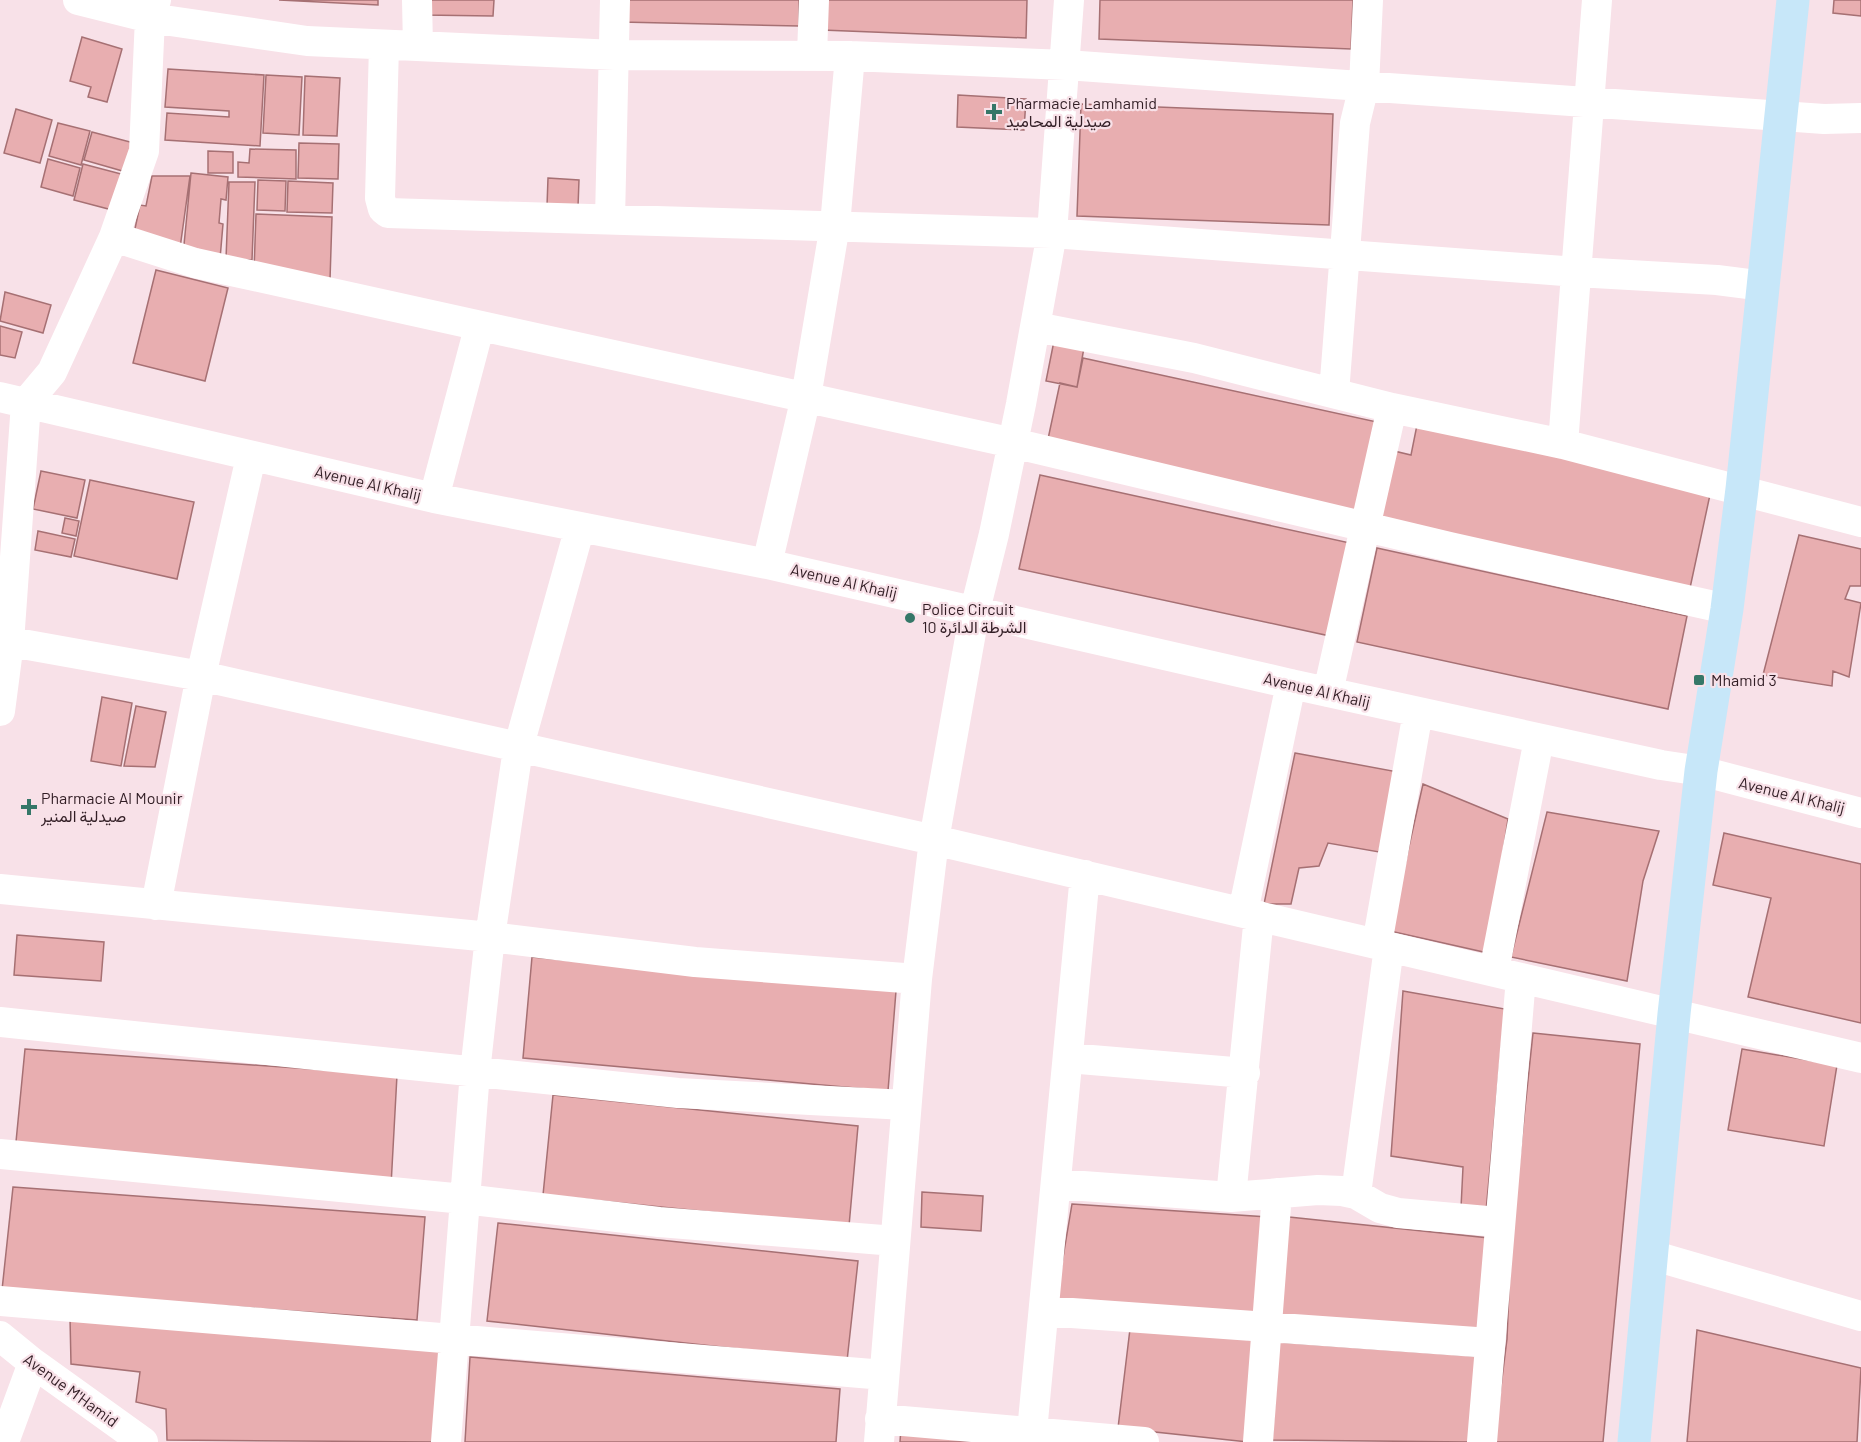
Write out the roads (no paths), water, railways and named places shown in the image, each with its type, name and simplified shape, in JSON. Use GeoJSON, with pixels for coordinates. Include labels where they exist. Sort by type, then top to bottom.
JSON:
{"type":"FeatureCollection","features":[{"type":"Feature","properties":{"kind":"street"},"geometry":{"type":"LineString","coordinates":[[78,0],[153,9],[307,41],[615,55],[812,55],[1066,65],[1590,103],[1861,118]]}},
{"type":"Feature","properties":{"kind":"street"},"geometry":{"type":"LineString","coordinates":[[417,0],[418,46]]}},
{"type":"Feature","properties":{"kind":"street"},"geometry":{"type":"LineString","coordinates":[[610,219],[615,0]]}},
{"type":"Feature","properties":{"kind":"street"},"geometry":{"type":"LineString","coordinates":[[812,55],[814,0]]}},
{"type":"Feature","properties":{"kind":"street"},"geometry":{"type":"LineString","coordinates":[[1069,0],[1052,232],[1013,443],[975,610],[934,840],[917,979],[880,1431],[1144,1442]]}},
{"type":"Feature","properties":{"kind":"street"},"geometry":{"type":"LineString","coordinates":[[1334,393],[1355,123],[1364,86],[1368,0]]}},
{"type":"Feature","properties":{"kind":"street"},"geometry":{"type":"LineString","coordinates":[[1563,444],[1597,0]]}},
{"type":"Feature","properties":{"kind":"street"},"geometry":{"type":"LineString","coordinates":[[1634,1442],[1674,1014],[1701,771],[1727,609],[1742,489],[1793,0]]}},
{"type":"Feature","properties":{"kind":"street"},"geometry":{"type":"LineString","coordinates":[[0,711],[5,641],[13,400],[52,372],[114,237],[144,151],[153,9]]}},
{"type":"Feature","properties":{"kind":"street"},"geometry":{"type":"LineString","coordinates":[[384,45],[380,198],[383,209],[398,214],[1052,232],[1577,272],[1717,280],[1764,286]]}},
{"type":"Feature","properties":{"kind":"street"},"geometry":{"type":"LineString","coordinates":[[767,564],[806,397],[836,225],[850,56]]}},
{"type":"Feature","properties":{"kind":"street"},"geometry":{"type":"LineString","coordinates":[[114,237],[195,263],[479,328],[1013,443],[1045,453],[1727,609]]}},
{"type":"Feature","properties":{"kind":"street"},"geometry":{"type":"LineString","coordinates":[[1036,327],[1194,358],[1392,408],[1563,444],[1861,522]]}},
{"type":"Feature","properties":{"kind":"street"},"geometry":{"type":"LineString","coordinates":[[434,498],[479,328]]}},
{"type":"Feature","properties":{"kind":"street","name":"Avenue Al Khalij"},"geometry":{"type":"LineString","coordinates":[[13,400],[434,498],[767,564],[1539,739],[1661,765],[1701,771],[1861,813]]}},
{"type":"Feature","properties":{"kind":"street"},"geometry":{"type":"LineString","coordinates":[[1328,692],[1392,408]]}},
{"type":"Feature","properties":{"kind":"street"},"geometry":{"type":"LineString","coordinates":[[156,905],[201,676],[251,457]]}},
{"type":"Feature","properties":{"kind":"street"},"geometry":{"type":"LineString","coordinates":[[446,1442],[475,1072],[490,937],[518,749],[580,527]]}},
{"type":"Feature","properties":{"kind":"street"},"geometry":{"type":"LineString","coordinates":[[5,641],[201,676],[518,749],[934,840],[1861,1058]]}},
{"type":"Feature","properties":{"kind":"street"},"geometry":{"type":"LineString","coordinates":[[1231,1197],[1245,1073],[1251,914],[1291,684]]}},
{"type":"Feature","properties":{"kind":"street"},"geometry":{"type":"LineString","coordinates":[[1356,1194],[1383,945],[1418,712]]}},
{"type":"Feature","properties":{"kind":"street"},"geometry":{"type":"LineString","coordinates":[[1482,1442],[1498,1222],[1508,975],[1539,739]]}},
{"type":"Feature","properties":{"kind":"street"},"geometry":{"type":"LineString","coordinates":[[1032,1437],[1085,875]]}},
{"type":"Feature","properties":{"kind":"street"},"geometry":{"type":"LineString","coordinates":[[0,889],[490,937],[695,962],[917,979]]}},
{"type":"Feature","properties":{"kind":"street"},"geometry":{"type":"LineString","coordinates":[[0,1022],[678,1093],[906,1106]]}},
{"type":"Feature","properties":{"kind":"street"},"geometry":{"type":"LineString","coordinates":[[1068,1058],[1245,1073]]}},
{"type":"Feature","properties":{"kind":"street"},"geometry":{"type":"LineString","coordinates":[[0,1154],[464,1200],[659,1222],[895,1241]]}},
{"type":"Feature","properties":{"kind":"street"},"geometry":{"type":"LineString","coordinates":[[1056,1184],[1231,1197],[1318,1190],[1356,1194],[1380,1208],[1398,1213],[1498,1222]]}},
{"type":"Feature","properties":{"kind":"street"},"geometry":{"type":"LineString","coordinates":[[1258,1442],[1277,1193]]}},
{"type":"Feature","properties":{"kind":"street"},"geometry":{"type":"LineString","coordinates":[[1651,1256],[1861,1316]]}},
{"type":"Feature","properties":{"kind":"street"},"geometry":{"type":"LineString","coordinates":[[0,1301],[884,1375]]}},
{"type":"Feature","properties":{"kind":"street"},"geometry":{"type":"LineString","coordinates":[[1044,1311],[1490,1343]]}},
{"type":"Feature","properties":{"kind":"street","name":"Avenue M'Hamid"},"geometry":{"type":"LineString","coordinates":[[0,1336],[33,1363],[143,1442]]}},
{"type":"Feature","properties":{"kind":"street"},"geometry":{"type":"LineString","coordinates":[[4,1442],[33,1363]]}},
{"type":"Feature","properties":{"kind":"place","name":"Pharmacie Lamhamid صيدلية المحاميد"},"geometry":{"type":"Point","coordinates":[994,112]}},
{"type":"Feature","properties":{"kind":"place","name":"Police Circuit 10 الشرطة الدائرة"},"geometry":{"type":"Point","coordinates":[910,618]}},
{"type":"Feature","properties":{"kind":"place","name":"Mhamid 3"},"geometry":{"type":"Point","coordinates":[1699,680]}},
{"type":"Feature","properties":{"kind":"place","name":"Pharmacie Al Mounir صيدلية المنير"},"geometry":{"type":"Point","coordinates":[29,807]}}]}
